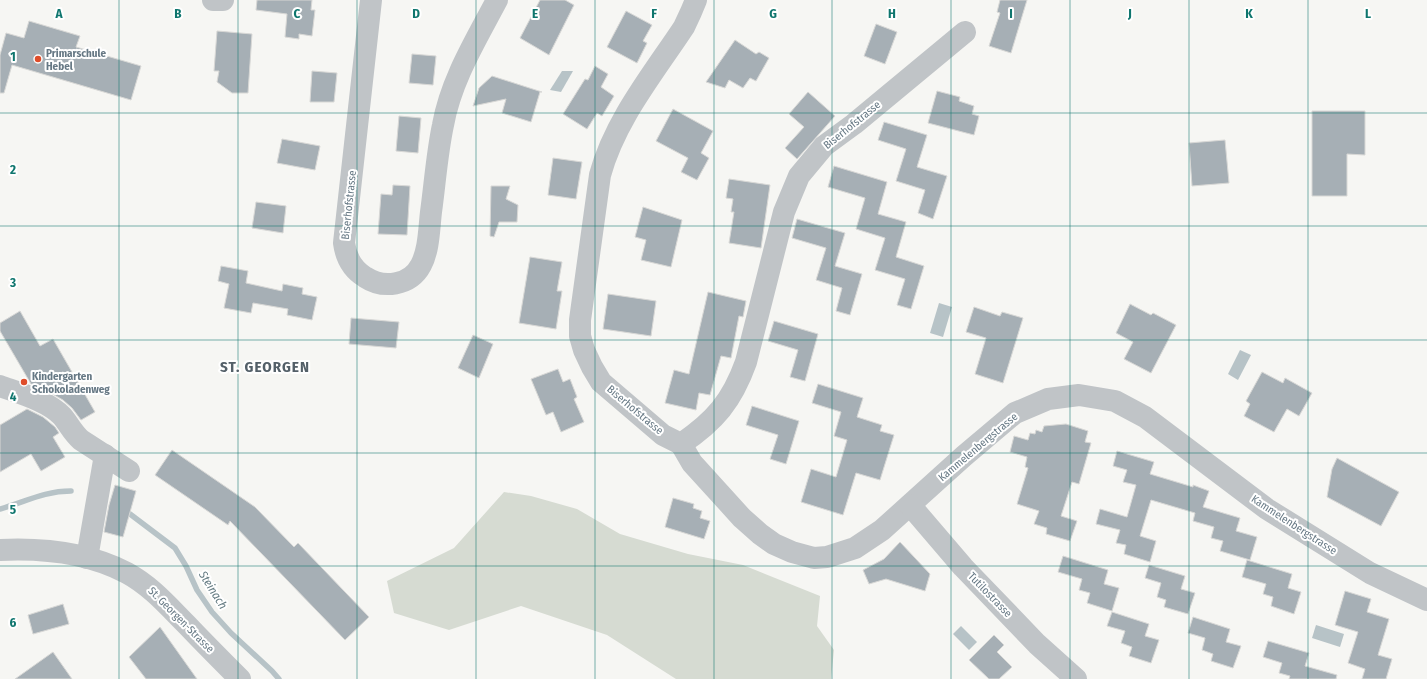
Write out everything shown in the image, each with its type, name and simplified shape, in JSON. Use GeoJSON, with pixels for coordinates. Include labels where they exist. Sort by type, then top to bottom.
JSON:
{"type":"FeatureCollection","features":[{"type":"Feature","properties":{"kind":"street"},"geometry":{"type":"LineString","coordinates":[[213,0],[223,0]]}},
{"type":"Feature","properties":{"kind":"street","name":"Biserhofstrasse"},"geometry":{"type":"LineString","coordinates":[[371,0],[344,243],[347,258],[356,270],[371,281],[390,284],[406,279],[421,265],[427,245],[439,147],[450,96],[460,71],[497,0]]}},
{"type":"Feature","properties":{"kind":"street","name":"Biserhofstrasse"},"geometry":{"type":"LineString","coordinates":[[696,0],[692,12],[684,26],[620,124],[605,156],[600,175],[580,320],[580,336],[584,350],[601,382],[663,435],[681,444],[698,433],[711,421],[730,399],[741,377],[784,212],[799,176],[824,146],[854,124],[965,32]]}},
{"type":"Feature","properties":{"kind":"street"},"geometry":{"type":"LineString","coordinates":[[0,386],[56,411],[62,416],[74,434],[129,471]]}},
{"type":"Feature","properties":{"kind":"street","name":"Kammelenbergstrasse"},"geometry":{"type":"LineString","coordinates":[[681,444],[692,463],[742,518],[760,534],[774,544],[792,552],[814,558],[827,557],[855,548],[882,530],[964,456],[1015,413],[1048,399],[1079,395],[1114,401],[1145,417],[1267,509],[1370,573],[1427,600]]}},
{"type":"Feature","properties":{"kind":"street"},"geometry":{"type":"LineString","coordinates":[[87,558],[105,455]]}},
{"type":"Feature","properties":{"kind":"street","name":"Tutilostrasse"},"geometry":{"type":"LineString","coordinates":[[910,505],[963,567],[1037,644],[1076,679]]}},
{"type":"Feature","properties":{"kind":"street","name":"St. Georgen-Strasse"},"geometry":{"type":"LineString","coordinates":[[0,550],[40,551],[87,558],[101,561],[128,573],[151,590],[240,679]]}},
{"type":"Feature","properties":{"kind":"shaded area"},"geometry":{"type":"Polygon","coordinates":[[[562,71],[573,71],[561,92],[550,90],[562,71]]]}},
{"type":"Feature","properties":{"kind":"shaded area"},"geometry":{"type":"Polygon","coordinates":[[[939,303],[952,307],[943,337],[930,333],[939,303]]]}},
{"type":"Feature","properties":{"kind":"shaded area"},"geometry":{"type":"Polygon","coordinates":[[[1240,350],[1251,355],[1238,380],[1228,374],[1240,350]]]}},
{"type":"Feature","properties":{"kind":"shaded area"},"geometry":{"type":"Polygon","coordinates":[[[504,492],[531,496],[577,509],[620,534],[688,554],[743,565],[820,596],[817,626],[834,650],[831,679],[676,679],[607,635],[521,606],[449,630],[394,613],[387,581],[454,548],[504,492]]]}},
{"type":"Feature","properties":{"kind":"shaded area"},"geometry":{"type":"Polygon","coordinates":[[[1316,625],[1344,634],[1340,647],[1312,638],[1316,625]]]}},
{"type":"Feature","properties":{"kind":"shaded area"},"geometry":{"type":"Polygon","coordinates":[[[961,626],[977,642],[969,650],[953,634],[961,626]]]}},
{"type":"Feature","properties":{"kind":"building"},"geometry":{"type":"Polygon","coordinates":[[[257,0],[312,0],[311,10],[315,10],[312,36],[299,34],[299,39],[285,37],[287,14],[256,10],[257,0]]]}},
{"type":"Feature","properties":{"kind":"building"},"geometry":{"type":"Polygon","coordinates":[[[540,0],[565,0],[574,5],[549,55],[520,38],[540,0]]]}},
{"type":"Feature","properties":{"kind":"building"},"geometry":{"type":"Polygon","coordinates":[[[1000,0],[1027,0],[1011,53],[989,46],[1000,13],[997,12],[1000,0]]]}},
{"type":"Feature","properties":{"kind":"building"},"geometry":{"type":"Polygon","coordinates":[[[626,11],[652,25],[643,41],[647,43],[637,63],[607,47],[626,11]]]}},
{"type":"Feature","properties":{"kind":"building"},"geometry":{"type":"Polygon","coordinates":[[[29,21],[80,36],[76,47],[141,66],[131,100],[12,65],[4,93],[0,93],[0,55],[6,33],[24,38],[29,21]]]}},
{"type":"Feature","properties":{"kind":"building"},"geometry":{"type":"Polygon","coordinates":[[[876,24],[897,32],[885,64],[864,56],[876,24]]]}},
{"type":"Feature","properties":{"kind":"building"},"geometry":{"type":"Polygon","coordinates":[[[217,31],[252,34],[248,93],[232,93],[217,82],[219,71],[214,71],[217,31]]]}},
{"type":"Feature","properties":{"kind":"building"},"geometry":{"type":"Polygon","coordinates":[[[735,40],[756,54],[759,52],[769,58],[756,81],[750,78],[743,88],[729,80],[725,88],[706,82],[735,40]]]}},
{"type":"Feature","properties":{"kind":"building"},"geometry":{"type":"Polygon","coordinates":[[[412,54],[436,56],[433,85],[409,83],[412,54]]]}},
{"type":"Feature","properties":{"kind":"building"},"geometry":{"type":"Polygon","coordinates":[[[595,66],[608,74],[601,87],[614,96],[602,116],[597,113],[587,129],[563,114],[585,79],[588,80],[595,66]]]}},
{"type":"Feature","properties":{"kind":"building"},"geometry":{"type":"Polygon","coordinates":[[[312,71],[337,73],[334,102],[310,102],[312,71]]]}},
{"type":"Feature","properties":{"kind":"building"},"geometry":{"type":"Polygon","coordinates":[[[492,76],[542,92],[540,92],[531,122],[502,113],[506,99],[473,106],[479,88],[492,76]]]}},
{"type":"Feature","properties":{"kind":"building"},"geometry":{"type":"Polygon","coordinates":[[[937,91],[960,97],[959,101],[974,106],[972,114],[979,116],[974,135],[928,123],[937,91]]]}},
{"type":"Feature","properties":{"kind":"building"},"geometry":{"type":"Polygon","coordinates":[[[808,92],[835,116],[797,159],[785,148],[804,127],[789,114],[808,92]]]}},
{"type":"Feature","properties":{"kind":"building"},"geometry":{"type":"Polygon","coordinates":[[[673,109],[713,131],[701,153],[709,158],[697,180],[681,172],[688,158],[656,141],[673,109]]]}},
{"type":"Feature","properties":{"kind":"building"},"geometry":{"type":"Polygon","coordinates":[[[1312,111],[1365,111],[1365,155],[1347,154],[1347,196],[1312,196],[1312,111]]]}},
{"type":"Feature","properties":{"kind":"building"},"geometry":{"type":"Polygon","coordinates":[[[399,116],[421,118],[418,153],[396,151],[399,116]]]}},
{"type":"Feature","properties":{"kind":"building"},"geometry":{"type":"Polygon","coordinates":[[[884,122],[927,135],[917,167],[947,176],[933,219],[918,213],[925,190],[896,181],[906,149],[878,140],[884,122]]]}},
{"type":"Feature","properties":{"kind":"building"},"geometry":{"type":"Polygon","coordinates":[[[282,139],[320,146],[315,170],[277,163],[282,139]]]}},
{"type":"Feature","properties":{"kind":"building"},"geometry":{"type":"Polygon","coordinates":[[[1225,140],[1229,183],[1192,186],[1189,143],[1225,140]]]}},
{"type":"Feature","properties":{"kind":"building"},"geometry":{"type":"Polygon","coordinates":[[[553,158],[582,162],[576,199],[548,195],[553,158]]]}},
{"type":"Feature","properties":{"kind":"building"},"geometry":{"type":"Polygon","coordinates":[[[834,166],[887,182],[878,214],[906,222],[896,257],[924,266],[911,309],[897,305],[905,279],[875,270],[885,238],[856,229],[865,198],[828,187],[834,166]]]}},
{"type":"Feature","properties":{"kind":"building"},"geometry":{"type":"Polygon","coordinates":[[[729,179],[770,185],[761,248],[729,243],[734,212],[731,212],[733,199],[726,198],[729,179]]]}},
{"type":"Feature","properties":{"kind":"building"},"geometry":{"type":"Polygon","coordinates":[[[393,185],[410,186],[407,235],[378,234],[381,194],[392,195],[393,185]]]}},
{"type":"Feature","properties":{"kind":"building"},"geometry":{"type":"Polygon","coordinates":[[[491,186],[510,186],[506,199],[518,205],[517,222],[499,222],[494,237],[490,236],[491,186]]]}},
{"type":"Feature","properties":{"kind":"building"},"geometry":{"type":"Polygon","coordinates":[[[256,202],[286,206],[283,233],[252,228],[256,202]]]}},
{"type":"Feature","properties":{"kind":"building"},"geometry":{"type":"Polygon","coordinates":[[[643,207],[682,220],[671,267],[641,260],[646,240],[635,237],[643,207]]]}},
{"type":"Feature","properties":{"kind":"building"},"geometry":{"type":"Polygon","coordinates":[[[797,219],[845,233],[835,266],[862,274],[850,315],[836,311],[842,288],[816,280],[826,248],[792,238],[797,219]]]}},
{"type":"Feature","properties":{"kind":"building"},"geometry":{"type":"Polygon","coordinates":[[[530,257],[562,262],[557,291],[562,291],[556,329],[519,323],[530,257]]]}},
{"type":"Feature","properties":{"kind":"building"},"geometry":{"type":"Polygon","coordinates":[[[221,266],[248,271],[246,283],[282,291],[283,284],[303,288],[302,294],[317,297],[312,320],[287,315],[288,309],[253,303],[251,313],[224,308],[229,284],[218,281],[221,266]]]}},
{"type":"Feature","properties":{"kind":"building"},"geometry":{"type":"Polygon","coordinates":[[[708,292],[746,301],[743,317],[739,316],[731,358],[721,356],[710,395],[699,393],[696,410],[665,403],[674,370],[689,374],[708,292]]]}},
{"type":"Feature","properties":{"kind":"building"},"geometry":{"type":"Polygon","coordinates":[[[608,294],[656,301],[651,336],[603,329],[608,294]]]}},
{"type":"Feature","properties":{"kind":"building"},"geometry":{"type":"Polygon","coordinates":[[[1130,304],[1151,315],[1153,313],[1176,325],[1151,373],[1124,359],[1133,342],[1116,333],[1130,304]]]}},
{"type":"Feature","properties":{"kind":"building"},"geometry":{"type":"Polygon","coordinates":[[[974,307],[1000,316],[1002,312],[1023,318],[1003,383],[975,374],[986,338],[966,332],[974,307]]]}},
{"type":"Feature","properties":{"kind":"building"},"geometry":{"type":"Polygon","coordinates":[[[20,311],[40,346],[53,339],[95,412],[81,420],[72,408],[63,400],[31,384],[0,331],[0,323],[20,311]]]}},
{"type":"Feature","properties":{"kind":"building"},"geometry":{"type":"Polygon","coordinates":[[[351,318],[399,322],[396,348],[349,344],[351,318]]]}},
{"type":"Feature","properties":{"kind":"building"},"geometry":{"type":"Polygon","coordinates":[[[774,321],[818,334],[805,381],[790,377],[798,350],[768,341],[774,321]]]}},
{"type":"Feature","properties":{"kind":"building"},"geometry":{"type":"Polygon","coordinates":[[[473,335],[493,344],[479,378],[458,368],[473,335]]]}},
{"type":"Feature","properties":{"kind":"building"},"geometry":{"type":"Polygon","coordinates":[[[558,369],[563,382],[570,379],[577,397],[574,399],[584,422],[561,432],[553,412],[546,415],[531,379],[558,369]]]}},
{"type":"Feature","properties":{"kind":"building"},"geometry":{"type":"Polygon","coordinates":[[[1262,372],[1283,383],[1285,378],[1312,393],[1299,416],[1287,409],[1274,432],[1244,416],[1250,404],[1246,401],[1262,372]]]}},
{"type":"Feature","properties":{"kind":"building"},"geometry":{"type":"Polygon","coordinates":[[[818,384],[863,398],[857,417],[882,425],[880,431],[894,435],[880,480],[856,473],[843,515],[801,502],[811,469],[836,477],[847,440],[834,436],[841,412],[812,403],[818,384]]]}},
{"type":"Feature","properties":{"kind":"building"},"geometry":{"type":"Polygon","coordinates":[[[752,406],[799,421],[786,464],[770,459],[778,435],[746,425],[752,406]]]}},
{"type":"Feature","properties":{"kind":"building"},"geometry":{"type":"Polygon","coordinates":[[[27,409],[43,417],[55,427],[59,433],[53,437],[65,457],[41,471],[31,454],[0,472],[0,425],[27,409]]]}},
{"type":"Feature","properties":{"kind":"building"},"geometry":{"type":"Polygon","coordinates":[[[1066,424],[1088,431],[1085,442],[1091,443],[1079,484],[1072,482],[1061,516],[1077,521],[1070,541],[1046,534],[1047,528],[1034,524],[1039,511],[1017,504],[1028,468],[1025,467],[1027,457],[1010,452],[1014,436],[1028,440],[1030,433],[1035,434],[1036,430],[1042,432],[1044,426],[1066,424]]]}},
{"type":"Feature","properties":{"kind":"building"},"geometry":{"type":"Polygon","coordinates":[[[172,450],[255,507],[294,547],[298,543],[369,617],[345,640],[230,521],[228,525],[155,475],[172,450]]]}},
{"type":"Feature","properties":{"kind":"building"},"geometry":{"type":"Polygon","coordinates":[[[1117,451],[1154,462],[1150,474],[1193,487],[1193,485],[1209,491],[1203,507],[1240,518],[1236,531],[1257,537],[1250,560],[1220,551],[1223,541],[1211,538],[1214,527],[1193,521],[1195,513],[1151,500],[1140,536],[1156,541],[1150,562],[1124,554],[1126,545],[1116,543],[1120,530],[1096,524],[1100,509],[1127,517],[1136,485],[1123,482],[1127,470],[1113,466],[1117,451]]]}},
{"type":"Feature","properties":{"kind":"building"},"geometry":{"type":"Polygon","coordinates":[[[1337,458],[1399,492],[1381,526],[1327,497],[1332,469],[1337,458]]]}},
{"type":"Feature","properties":{"kind":"building"},"geometry":{"type":"Polygon","coordinates":[[[115,485],[136,491],[123,537],[104,532],[109,505],[115,485]]]}},
{"type":"Feature","properties":{"kind":"building"},"geometry":{"type":"Polygon","coordinates":[[[673,498],[694,504],[693,508],[702,511],[700,518],[710,521],[704,539],[665,527],[673,498]]]}},
{"type":"Feature","properties":{"kind":"building"},"geometry":{"type":"Polygon","coordinates":[[[900,542],[930,574],[925,591],[886,579],[869,584],[863,570],[884,559],[900,542]]]}},
{"type":"Feature","properties":{"kind":"building"},"geometry":{"type":"Polygon","coordinates":[[[1063,556],[1108,570],[1104,584],[1119,588],[1112,611],[1087,603],[1090,593],[1079,590],[1082,579],[1058,572],[1063,556]]]}},
{"type":"Feature","properties":{"kind":"building"},"geometry":{"type":"Polygon","coordinates":[[[1247,560],[1292,574],[1288,588],[1301,592],[1294,614],[1271,606],[1273,597],[1263,594],[1266,584],[1242,577],[1247,560]]]}},
{"type":"Feature","properties":{"kind":"building"},"geometry":{"type":"Polygon","coordinates":[[[1149,565],[1185,576],[1181,589],[1195,593],[1188,614],[1164,607],[1166,600],[1157,597],[1161,583],[1145,578],[1149,565]]]}},
{"type":"Feature","properties":{"kind":"building"},"geometry":{"type":"Polygon","coordinates":[[[1345,591],[1371,599],[1367,612],[1389,619],[1378,655],[1392,659],[1386,679],[1362,679],[1365,669],[1348,663],[1358,632],[1335,625],[1345,591]]]}},
{"type":"Feature","properties":{"kind":"building"},"geometry":{"type":"Polygon","coordinates":[[[63,604],[69,624],[33,634],[28,615],[63,604]]]}},
{"type":"Feature","properties":{"kind":"building"},"geometry":{"type":"Polygon","coordinates":[[[1112,612],[1149,624],[1145,636],[1159,640],[1151,663],[1129,656],[1132,647],[1121,643],[1125,631],[1107,626],[1112,612]]]}},
{"type":"Feature","properties":{"kind":"building"},"geometry":{"type":"Polygon","coordinates":[[[1193,617],[1230,629],[1226,642],[1241,646],[1233,668],[1211,661],[1213,654],[1202,650],[1205,638],[1188,633],[1193,617]]]}},
{"type":"Feature","properties":{"kind":"building"},"geometry":{"type":"Polygon","coordinates":[[[160,627],[197,679],[146,679],[129,657],[160,627]]]}},
{"type":"Feature","properties":{"kind":"building"},"geometry":{"type":"Polygon","coordinates":[[[994,635],[1004,645],[997,652],[1012,667],[999,679],[989,679],[969,660],[994,635]]]}},
{"type":"Feature","properties":{"kind":"building"},"geometry":{"type":"Polygon","coordinates":[[[1268,641],[1309,653],[1305,666],[1337,675],[1336,679],[1289,679],[1290,676],[1279,673],[1282,663],[1263,657],[1268,641]]]}},
{"type":"Feature","properties":{"kind":"building"},"geometry":{"type":"Polygon","coordinates":[[[53,652],[72,679],[15,679],[53,652]]]}},
{"type":"Feature","properties":{"kind":"waterway","name":"Steinach"},"geometry":{"type":"LineString","coordinates":[[0,509],[43,495],[61,491],[71,491]]}},
{"type":"Feature","properties":{"kind":"waterway","name":"Steinach"},"geometry":{"type":"LineString","coordinates":[[130,514],[175,548],[186,566],[197,590],[212,612],[231,633],[279,679]]}},
{"type":"Feature","properties":{"kind":"place","name":"Primarschule Hebel"},"geometry":{"type":"Point","coordinates":[38,59]}},
{"type":"Feature","properties":{"kind":"place","name":"Kindergarten Schokoladenweg"},"geometry":{"type":"Point","coordinates":[24,382]}},
{"type":"Feature","properties":{"kind":"district","name":"ST. GEORGEN"},"geometry":{"type":"Point","coordinates":[265,367]}}]}
